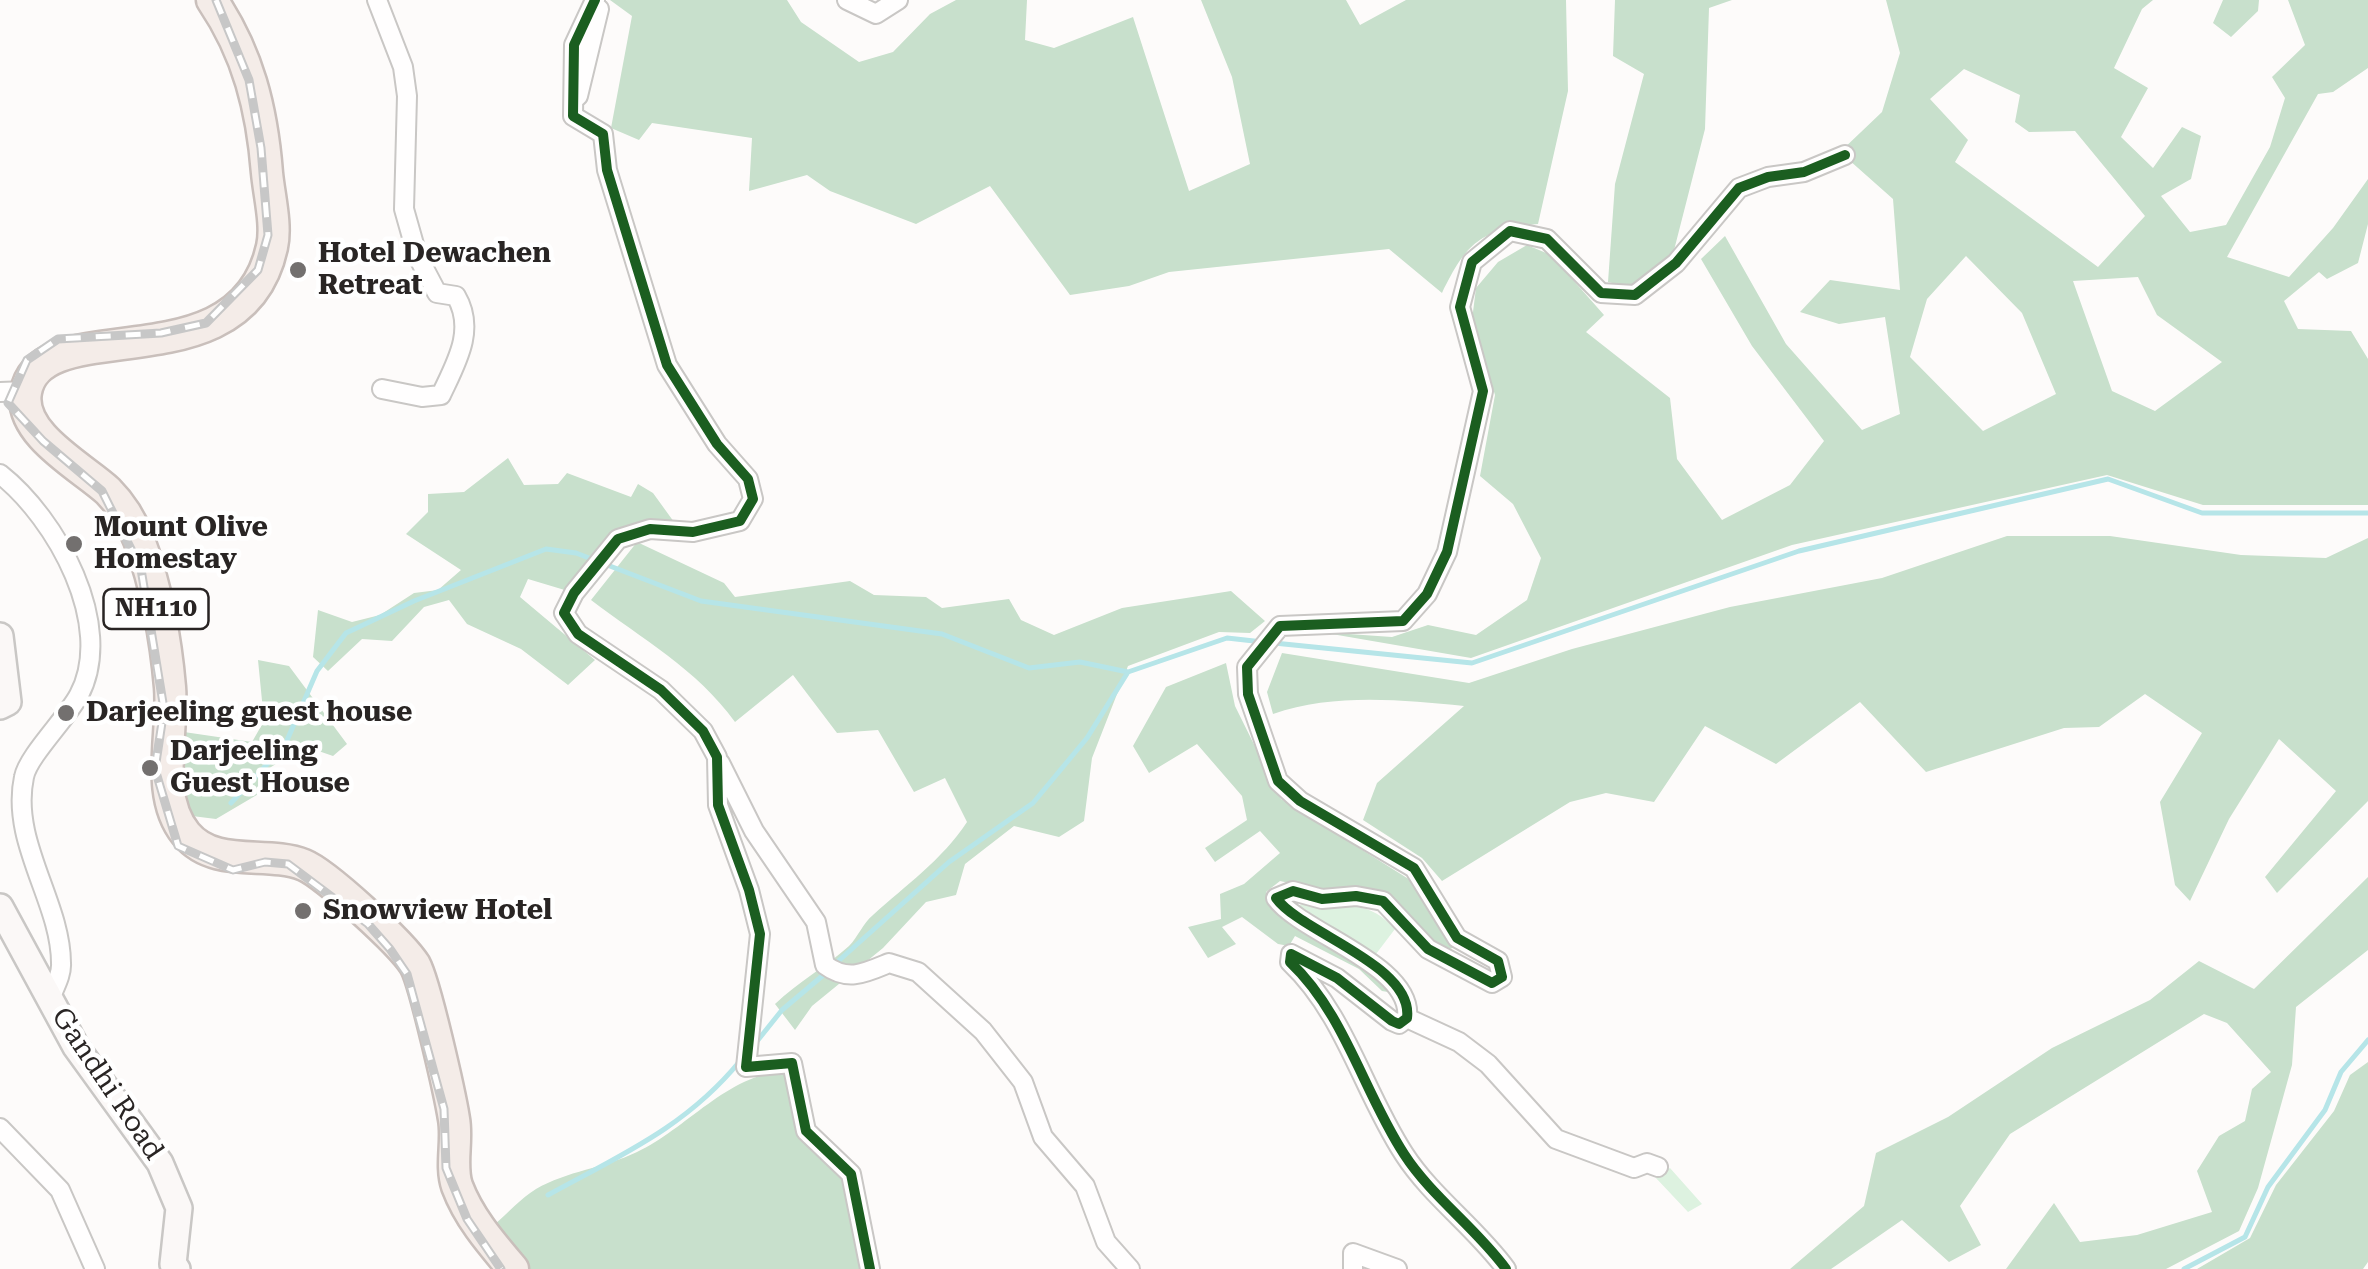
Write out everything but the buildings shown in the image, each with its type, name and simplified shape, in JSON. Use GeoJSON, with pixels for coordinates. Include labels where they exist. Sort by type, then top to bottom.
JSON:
{"type":"FeatureCollection","features":[{"type":"Feature","properties":{"kind":"highway","name":"NH110"},"geometry":{"type":"LineString","coordinates":[[212,0],[248,62],[265,146],[274,243],[265,270],[238,308],[210,328],[155,342],[77,349],[38,369],[13,392],[44,437],[110,494],[139,540],[170,685],[167,786],[185,833],[201,848],[224,856],[282,859],[326,878],[416,966],[454,1120],[456,1184],[473,1219],[512,1269]]}},
{"type":"Feature","properties":{"kind":"main road"},"geometry":{"type":"LineString","coordinates":[[0,636],[10,685],[8,702],[0,706]]}},
{"type":"Feature","properties":{"kind":"main road","name":"Gandhi Road"},"geometry":{"type":"LineString","coordinates":[[0,908],[76,1047],[160,1163],[179,1208],[173,1264],[177,1269]]}},
{"type":"Feature","properties":{"kind":"street"},"geometry":{"type":"LineString","coordinates":[[377,0],[405,82],[404,209],[418,255],[436,293],[456,296],[464,310],[464,346],[440,396],[422,397],[382,389]]}},
{"type":"Feature","properties":{"kind":"street"},"geometry":{"type":"LineString","coordinates":[[598,0],[574,45],[573,116],[603,134],[607,170],[667,364],[717,444],[748,480],[752,499],[740,522],[693,532],[650,528],[618,539],[574,593],[564,614],[578,634],[661,690],[703,732],[754,830],[816,922],[832,970],[861,975],[889,963],[918,972],[983,1031],[1023,1082],[1043,1138],[1086,1186],[1106,1242],[1130,1269]]}},
{"type":"Feature","properties":{"kind":"street"},"geometry":{"type":"LineString","coordinates":[[846,0],[876,14],[898,0]]}},
{"type":"Feature","properties":{"kind":"street"},"geometry":{"type":"LineString","coordinates":[[1408,1018],[1406,1003],[1381,972],[1340,942],[1289,916],[1276,898],[1293,890],[1322,900],[1356,896],[1383,901],[1428,949],[1467,972],[1492,983],[1502,977],[1498,962],[1456,938],[1414,868],[1300,801],[1278,782],[1248,694],[1247,668],[1280,626],[1403,621],[1427,594],[1447,552],[1483,391],[1460,306],[1472,262],[1510,231],[1547,238],[1600,293],[1635,294],[1676,263],[1740,188],[1768,176],[1804,172],[1845,154]]}},
{"type":"Feature","properties":{"kind":"street"},"geometry":{"type":"LineString","coordinates":[[0,474],[22,491],[42,516],[70,562],[85,610],[91,657],[80,693],[24,775],[25,821],[62,966],[50,1000]]}},
{"type":"Feature","properties":{"kind":"street"},"geometry":{"type":"LineString","coordinates":[[717,756],[718,805],[750,890],[760,934],[746,1067],[777,1061],[792,1063],[806,1131],[851,1174],[870,1269]]}},
{"type":"Feature","properties":{"kind":"street"},"geometry":{"type":"LineString","coordinates":[[1408,1018],[1400,1024],[1392,1021],[1337,978],[1292,954],[1290,962],[1306,978],[1352,1052],[1406,1157],[1506,1269]]}},
{"type":"Feature","properties":{"kind":"street"},"geometry":{"type":"LineString","coordinates":[[1408,1018],[1460,1042],[1488,1064],[1556,1139],[1634,1168],[1648,1163],[1658,1166]]}},
{"type":"Feature","properties":{"kind":"street"},"geometry":{"type":"LineString","coordinates":[[0,1128],[60,1190],[96,1269]]}},
{"type":"Feature","properties":{"kind":"street"},"geometry":{"type":"LineString","coordinates":[[1353,1269],[1352,1253],[1398,1269]]}},
{"type":"Feature","properties":{"kind":"green space"},"geometry":{"type":"Polygon","coordinates":[[[610,0],[787,0],[801,22],[859,62],[893,52],[930,14],[956,0],[1027,0],[1025,40],[1054,48],[1133,17],[1189,191],[1250,164],[1232,77],[1201,0],[1346,0],[1360,25],[1406,0],[1566,0],[1568,91],[1538,224],[1502,230],[1478,242],[1459,262],[1442,293],[1389,249],[1169,272],[1129,286],[1070,295],[990,186],[916,224],[830,191],[807,175],[749,191],[752,138],[652,123],[639,140],[611,128],[632,16],[610,0]]]}},
{"type":"Feature","properties":{"kind":"green space"},"geometry":{"type":"Polygon","coordinates":[[[1615,0],[1732,0],[1709,8],[1705,129],[1671,262],[1630,287],[1608,282],[1615,184],[1644,74],[1613,56],[1615,0]]]}},
{"type":"Feature","properties":{"kind":"green space"},"geometry":{"type":"Polygon","coordinates":[[[1886,0],[2153,0],[2142,9],[2114,68],[2148,88],[2121,137],[2153,168],[2182,127],[2201,136],[2191,179],[2161,196],[2190,232],[2226,225],[2270,147],[2285,98],[2272,77],[2305,45],[2288,0],[2368,0],[2368,68],[2333,92],[2318,94],[2227,257],[2289,277],[2333,228],[2368,179],[2368,224],[2358,263],[2327,279],[2319,272],[2284,301],[2298,329],[2351,331],[2368,359],[2368,505],[2203,505],[2107,475],[1792,545],[1471,658],[1320,632],[1392,637],[1428,625],[1476,635],[1527,600],[1541,558],[1513,504],[1480,476],[1495,395],[1472,320],[1476,288],[1498,262],[1527,245],[1551,255],[1604,315],[1586,332],[1670,398],[1677,459],[1722,520],[1790,485],[1824,441],[1752,346],[1701,259],[1725,236],[1786,344],[1862,430],[1900,414],[1885,317],[1839,324],[1800,312],[1830,280],[1900,290],[1893,199],[1840,152],[1882,112],[1900,53],[1886,0]],[[1964,69],[1930,99],[1968,140],[1955,162],[2098,267],[2145,216],[2075,131],[2029,132],[2015,122],[2020,95],[1964,69]],[[1966,256],[1927,299],[1910,357],[1983,431],[2056,394],[2022,313],[1966,256]],[[2138,277],[2073,281],[2112,391],[2155,411],[2222,362],[2157,315],[2138,277]]]}},
{"type":"Feature","properties":{"kind":"green space"},"geometry":{"type":"Polygon","coordinates":[[[2223,0],[2259,0],[2258,11],[2231,37],[2213,23],[2223,0]]]}},
{"type":"Feature","properties":{"kind":"green space"},"geometry":{"type":"Polygon","coordinates":[[[508,458],[524,485],[558,484],[567,473],[631,497],[638,484],[653,493],[674,522],[648,523],[568,591],[528,579],[520,597],[595,660],[568,685],[521,649],[467,624],[449,600],[424,607],[392,641],[362,639],[328,671],[313,657],[318,610],[352,622],[380,615],[414,593],[438,590],[461,570],[406,534],[428,512],[428,494],[464,492],[508,458]]]}},
{"type":"Feature","properties":{"kind":"green space"},"geometry":{"type":"Polygon","coordinates":[[[2007,536],[2110,536],[2241,555],[2326,558],[2368,538],[2368,801],[2277,893],[2265,877],[2336,791],[2279,739],[2229,819],[2190,901],[2175,885],[2160,802],[2202,733],[2145,694],[2099,727],[2064,728],[1926,772],[1860,702],[1776,764],[1705,726],[1654,802],[1606,793],[1570,802],[1442,881],[1422,858],[1363,820],[1377,783],[1464,706],[1392,700],[1343,701],[1273,714],[1267,692],[1282,653],[1469,683],[1572,649],[1730,607],[1882,578],[2007,536]]]}},
{"type":"Feature","properties":{"kind":"green space"},"geometry":{"type":"Polygon","coordinates":[[[637,542],[724,583],[735,597],[850,581],[874,595],[926,597],[942,608],[1009,599],[1021,620],[1054,635],[1122,608],[1231,591],[1265,621],[1250,633],[1219,632],[1128,666],[1092,758],[1084,821],[1059,837],[1014,826],[965,864],[956,895],[926,902],[883,948],[812,1006],[795,1030],[775,1004],[849,946],[869,918],[935,860],[967,822],[945,778],[914,792],[878,730],[837,733],[793,675],[735,722],[686,670],[591,600],[637,542]]]}},
{"type":"Feature","properties":{"kind":"green space"},"geometry":{"type":"Polygon","coordinates":[[[258,660],[289,666],[347,744],[333,756],[304,746],[268,769],[272,786],[216,819],[192,816],[174,781],[184,732],[252,742],[264,721],[258,660]]]}},
{"type":"Feature","properties":{"kind":"green space"},"geometry":{"type":"Polygon","coordinates":[[[1226,663],[1235,706],[1281,799],[1415,883],[1456,947],[1443,951],[1384,892],[1354,886],[1326,891],[1280,881],[1266,892],[1283,920],[1358,959],[1394,993],[1382,991],[1359,969],[1295,936],[1289,946],[1278,944],[1242,917],[1222,927],[1236,944],[1208,958],[1188,927],[1221,919],[1220,894],[1244,884],[1280,853],[1260,831],[1215,862],[1205,848],[1247,820],[1242,796],[1197,744],[1149,773],[1133,746],[1166,687],[1226,663]]]}},
{"type":"Feature","properties":{"kind":"green space"},"geometry":{"type":"Polygon","coordinates":[[[2368,877],[2368,950],[2296,1007],[2292,1065],[2258,1188],[2239,1231],[2166,1269],[2006,1269],[2054,1203],[2080,1242],[2137,1235],[2212,1212],[2197,1171],[2219,1136],[2245,1121],[2252,1089],[2271,1072],[2227,1023],[2204,1014],[2010,1134],[1960,1206],[1981,1245],[1949,1262],[1902,1220],[1831,1269],[1790,1269],[1864,1206],[1876,1153],[1948,1117],[2052,1048],[2150,1000],[2199,961],[2254,989],[2368,877]]]}},
{"type":"Feature","properties":{"kind":"green space"},"geometry":{"type":"Polygon","coordinates":[[[1306,903],[1364,908],[1395,929],[1376,954],[1290,908],[1306,903]]]}},
{"type":"Feature","properties":{"kind":"green space"},"geometry":{"type":"Polygon","coordinates":[[[2368,1062],[2368,1262],[2363,1269],[2197,1269],[2250,1238],[2276,1185],[2334,1111],[2350,1075],[2368,1062]]]}},
{"type":"Feature","properties":{"kind":"green space"},"geometry":{"type":"Polygon","coordinates":[[[784,1072],[802,1135],[847,1178],[862,1269],[523,1269],[495,1224],[530,1193],[560,1178],[637,1152],[726,1092],[764,1075],[784,1072]]]}},
{"type":"Feature","properties":{"kind":"green space"},"geometry":{"type":"Polygon","coordinates":[[[1670,1168],[1702,1204],[1688,1212],[1655,1177],[1670,1168]]]}},
{"type":"Feature","properties":{"kind":"waterway"},"geometry":{"type":"LineString","coordinates":[[1274,643],[1472,663],[1799,551],[2108,479],[2202,513],[2368,513]]}},
{"type":"Feature","properties":{"kind":"waterway"},"geometry":{"type":"LineString","coordinates":[[231,803],[285,745],[317,671],[346,633],[414,601],[546,549],[576,553],[701,601],[942,634],[1029,668],[1080,662],[1128,672]]}},
{"type":"Feature","properties":{"kind":"waterway"},"geometry":{"type":"LineString","coordinates":[[835,964],[949,862],[1033,803],[1087,738],[1128,672],[1227,638],[1263,642]]}},
{"type":"Feature","properties":{"kind":"waterway"},"geometry":{"type":"LineString","coordinates":[[754,1045],[782,1010],[827,972]]}},
{"type":"Feature","properties":{"kind":"waterway"},"geometry":{"type":"LineString","coordinates":[[2184,1269],[2245,1237],[2268,1187],[2325,1110],[2341,1072],[2368,1040]]}},
{"type":"Feature","properties":{"kind":"waterway"},"geometry":{"type":"LineString","coordinates":[[548,1195],[675,1122],[740,1061]]}},
{"type":"Feature","properties":{"kind":"railway"},"geometry":{"type":"LineString","coordinates":[[216,0],[249,80],[261,148],[268,235],[258,270],[206,323],[161,333],[58,339],[27,360],[8,403],[43,441],[102,491],[141,569],[164,709],[155,769],[178,846],[233,870],[265,862],[288,864],[368,924],[390,949],[407,974],[444,1109],[446,1168],[467,1219],[501,1269]]}},
{"type":"Feature","properties":{"kind":"cycle path"},"geometry":{"type":"LineString","coordinates":[[595,0],[574,45],[573,116],[603,134],[607,170],[667,365],[717,444],[748,479],[753,499],[740,521],[693,532],[650,529],[618,539],[574,593],[564,613],[578,634],[661,690],[703,731],[717,757],[718,805],[749,890],[760,934],[746,1067],[792,1063],[806,1131],[851,1174],[870,1269]]}},
{"type":"Feature","properties":{"kind":"cycle path"},"geometry":{"type":"LineString","coordinates":[[1506,1269],[1404,1154],[1339,1029],[1290,962],[1291,954],[1337,978],[1399,1024],[1407,1018],[1404,999],[1375,966],[1289,911],[1276,898],[1293,891],[1322,899],[1356,896],[1383,901],[1428,949],[1492,983],[1502,977],[1498,961],[1457,938],[1414,868],[1300,801],[1278,781],[1248,694],[1247,667],[1280,626],[1403,621],[1427,594],[1447,552],[1483,391],[1460,307],[1472,262],[1510,231],[1547,239],[1601,293],[1635,295],[1676,263],[1739,188],[1768,177],[1804,172],[1845,155]]}},
{"type":"Feature","properties":{"kind":"place","name":"Hotel Dewachen Retreat"},"geometry":{"type":"Point","coordinates":[298,270]}},
{"type":"Feature","properties":{"kind":"place","name":"Mount Olive Homestay"},"geometry":{"type":"Point","coordinates":[74,544]}},
{"type":"Feature","properties":{"kind":"place","name":"Darjeeling guest house"},"geometry":{"type":"Point","coordinates":[66,713]}},
{"type":"Feature","properties":{"kind":"place","name":"Darjeeling Guest House"},"geometry":{"type":"Point","coordinates":[150,768]}},
{"type":"Feature","properties":{"kind":"place","name":"Snowview Hotel"},"geometry":{"type":"Point","coordinates":[303,911]}}]}
